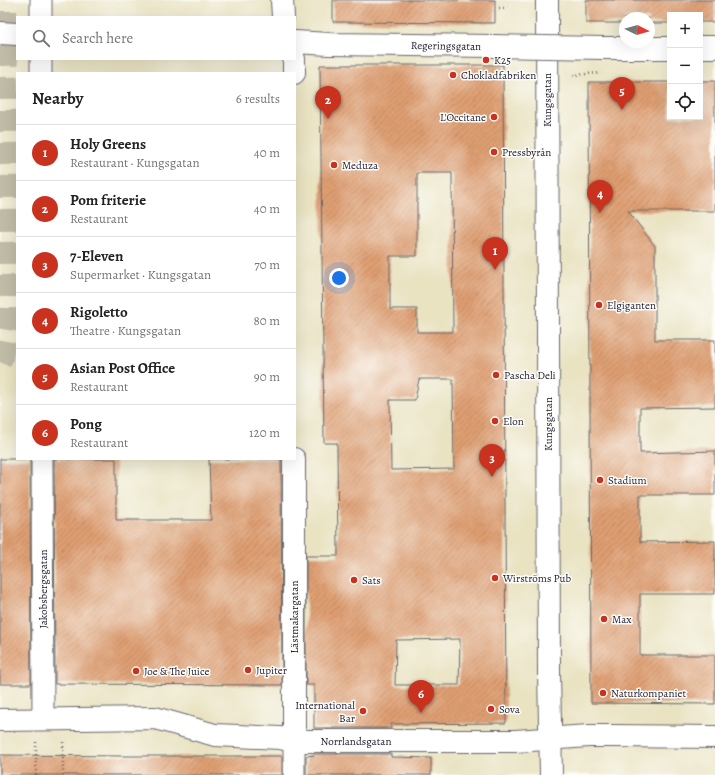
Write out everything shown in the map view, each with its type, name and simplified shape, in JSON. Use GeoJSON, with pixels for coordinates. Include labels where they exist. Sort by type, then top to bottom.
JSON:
{"type":"FeatureCollection","features":[{"type":"Feature","properties":{"kind":"street"},"geometry":{"type":"LineString","coordinates":[[40,16],[41,0]]}},
{"type":"Feature","properties":{"kind":"street"},"geometry":{"type":"LineString","coordinates":[[282,0],[283,16]]}},
{"type":"Feature","properties":{"kind":"street","name":"Kungsgatan"},"geometry":{"type":"LineString","coordinates":[[547,0],[549,672],[551,775]]}},
{"type":"Feature","properties":{"kind":"street"},"geometry":{"type":"LineString","coordinates":[[0,33],[16,34]]}},
{"type":"Feature","properties":{"kind":"street","name":"Regeringsgatan"},"geometry":{"type":"LineString","coordinates":[[296,42],[329,44],[667,48]]}},
{"type":"Feature","properties":{"kind":"street"},"geometry":{"type":"LineString","coordinates":[[703,47],[715,47]]}},
{"type":"Feature","properties":{"kind":"street"},"geometry":{"type":"LineString","coordinates":[[41,60],[41,72]]}},
{"type":"Feature","properties":{"kind":"street"},"geometry":{"type":"LineString","coordinates":[[294,60],[294,72]]}},
{"type":"Feature","properties":{"kind":"street","name":"Jakobsbergsgatan"},"geometry":{"type":"LineString","coordinates":[[42,460],[47,719]]}},
{"type":"Feature","properties":{"kind":"street","name":"Lästmakargatan"},"geometry":{"type":"LineString","coordinates":[[294,460],[294,775]]}},
{"type":"Feature","properties":{"kind":"street","name":"Norrlandsgatan"},"geometry":{"type":"LineString","coordinates":[[0,720],[155,718],[215,735],[280,738],[294,742],[515,741],[550,738],[613,736],[715,737]]}},
{"type":"Feature","properties":{"kind":"path"},"geometry":{"type":"LineString","coordinates":[[499,8],[511,8]]}},
{"type":"Feature","properties":{"kind":"path"},"geometry":{"type":"LineString","coordinates":[[573,75],[601,73]]}},
{"type":"Feature","properties":{"kind":"path"},"geometry":{"type":"LineString","coordinates":[[36,775],[47,719]]}},
{"type":"Feature","properties":{"kind":"path"},"geometry":{"type":"LineString","coordinates":[[47,719],[63,775]]}},
{"type":"Feature","properties":{"kind":"building"},"geometry":{"type":"Polygon","coordinates":[[[333,0],[495,0],[495,23],[333,22],[333,0]]]}},
{"type":"Feature","properties":{"kind":"building"},"geometry":{"type":"Polygon","coordinates":[[[586,0],[715,0],[715,22],[703,22],[703,12],[667,12],[667,23],[655,23],[655,12],[619,12],[619,23],[586,23],[586,0]]]}},
{"type":"Feature","properties":{"kind":"building"},"geometry":{"type":"Polygon","coordinates":[[[320,65],[503,65],[506,723],[391,724],[391,728],[314,728],[314,685],[306,685],[306,556],[338,556],[337,443],[324,443],[320,65]],[[417,173],[417,256],[390,256],[390,309],[417,309],[417,332],[453,332],[452,173],[417,173]],[[419,379],[415,400],[390,400],[391,470],[454,469],[453,379],[419,379]],[[460,639],[396,640],[395,685],[459,685],[460,639]]]}},
{"type":"Feature","properties":{"kind":"building"},"geometry":{"type":"Polygon","coordinates":[[[703,81],[715,81],[715,211],[628,211],[655,246],[655,340],[715,340],[715,407],[640,408],[640,453],[715,451],[715,495],[640,495],[640,542],[715,541],[715,594],[640,594],[640,655],[715,655],[715,704],[591,703],[589,82],[667,82],[667,120],[703,120],[703,81]]]}},
{"type":"Feature","properties":{"kind":"building"},"geometry":{"type":"Polygon","coordinates":[[[0,459],[30,460],[31,684],[0,684],[0,459]]]}},
{"type":"Feature","properties":{"kind":"building"},"geometry":{"type":"Polygon","coordinates":[[[54,460],[116,460],[116,520],[211,520],[209,460],[281,460],[282,685],[55,684],[54,460]]]}},
{"type":"Feature","properties":{"kind":"building"},"geometry":{"type":"Polygon","coordinates":[[[314,754],[391,754],[391,757],[431,758],[431,775],[306,775],[306,756],[314,754]]]}},
{"type":"Feature","properties":{"kind":"building"},"geometry":{"type":"Polygon","coordinates":[[[0,755],[282,756],[282,775],[0,775],[0,755]]]}},
{"type":"Feature","properties":{"kind":"tunnel"},"geometry":{"type":"LineString","coordinates":[[0,362],[8,321],[9,282],[6,0]]}},
{"type":"Feature","properties":{"kind":"place","name":"K25"},"geometry":{"type":"Point","coordinates":[486,60]}},
{"type":"Feature","properties":{"kind":"place","name":"Chokladfabriken"},"geometry":{"type":"Point","coordinates":[453,75]}},
{"type":"Feature","properties":{"kind":"place","name":"Asian Post Office"},"geometry":{"type":"Point","coordinates":[622,110]}},
{"type":"Feature","properties":{"kind":"place","name":"L'Occitane"},"geometry":{"type":"Point","coordinates":[494,117]}},
{"type":"Feature","properties":{"kind":"place","name":"Pom friterie"},"geometry":{"type":"Point","coordinates":[328,119]}},
{"type":"Feature","properties":{"kind":"place","name":"Pressbyrån"},"geometry":{"type":"Point","coordinates":[494,152]}},
{"type":"Feature","properties":{"kind":"place","name":"Meduza"},"geometry":{"type":"Point","coordinates":[334,165]}},
{"type":"Feature","properties":{"kind":"place","name":"Rigoletto"},"geometry":{"type":"Point","coordinates":[600,213]}},
{"type":"Feature","properties":{"kind":"place","name":"Holy Greens"},"geometry":{"type":"Point","coordinates":[495,270]}},
{"type":"Feature","properties":{"kind":"place","name":"Elgiganten"},"geometry":{"type":"Point","coordinates":[599,305]}},
{"type":"Feature","properties":{"kind":"place","name":"Pascha Deli"},"geometry":{"type":"Point","coordinates":[496,375]}},
{"type":"Feature","properties":{"kind":"place","name":"Elon"},"geometry":{"type":"Point","coordinates":[495,421]}},
{"type":"Feature","properties":{"kind":"place","name":"7-Eleven"},"geometry":{"type":"Point","coordinates":[492,477]}},
{"type":"Feature","properties":{"kind":"place","name":"Stadium"},"geometry":{"type":"Point","coordinates":[600,480]}},
{"type":"Feature","properties":{"kind":"place","name":"Wirströms Pub"},"geometry":{"type":"Point","coordinates":[495,578]}},
{"type":"Feature","properties":{"kind":"place","name":"Sats"},"geometry":{"type":"Point","coordinates":[354,580]}},
{"type":"Feature","properties":{"kind":"place","name":"Max"},"geometry":{"type":"Point","coordinates":[604,619]}},
{"type":"Feature","properties":{"kind":"place","name":"Jupiter"},"geometry":{"type":"Point","coordinates":[248,670]}},
{"type":"Feature","properties":{"kind":"place","name":"Joe & The Juice"},"geometry":{"type":"Point","coordinates":[136,671]}},
{"type":"Feature","properties":{"kind":"place","name":"Naturkompaniet"},"geometry":{"type":"Point","coordinates":[603,693]}},
{"type":"Feature","properties":{"kind":"place","name":"Sova"},"geometry":{"type":"Point","coordinates":[491,709]}},
{"type":"Feature","properties":{"kind":"place","name":"International Bar"},"geometry":{"type":"Point","coordinates":[363,711]}},
{"type":"Feature","properties":{"kind":"place","name":"Pong"},"geometry":{"type":"Point","coordinates":[421,713]}}]}
